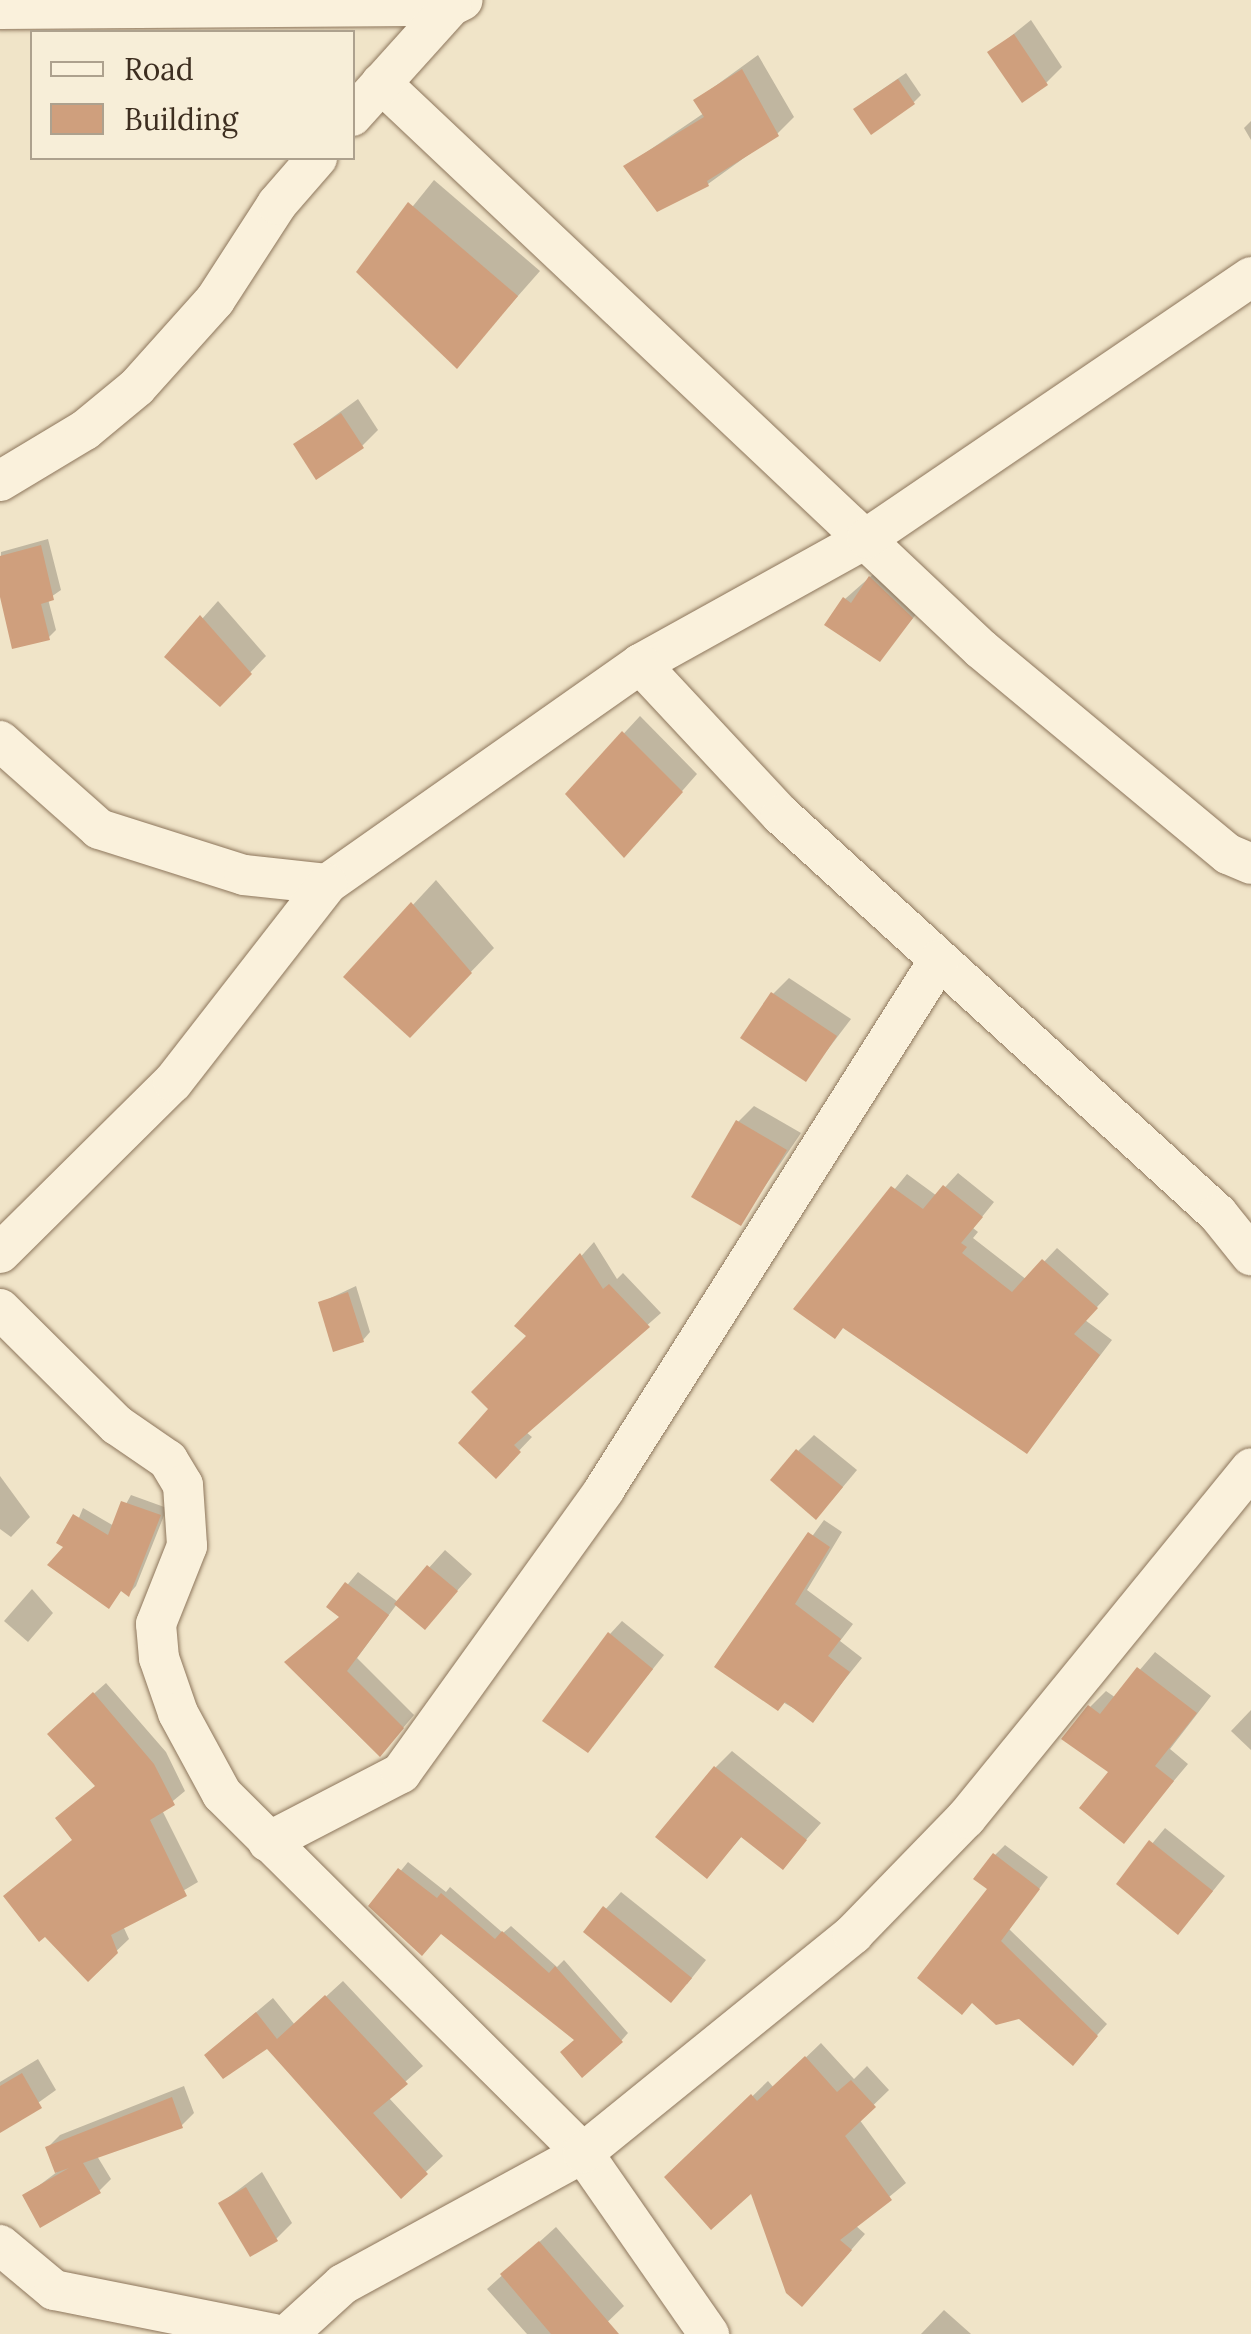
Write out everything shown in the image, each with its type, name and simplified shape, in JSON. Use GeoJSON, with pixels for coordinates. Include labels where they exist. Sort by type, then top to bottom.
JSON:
{"type":"FeatureCollection","features":[{"type":"Feature","properties":{"kind":"street"},"geometry":{"type":"LineString","coordinates":[[0,9],[457,3]]}},
{"type":"Feature","properties":{"kind":"street"},"geometry":{"type":"LineString","coordinates":[[355,112],[457,3]]}},
{"type":"Feature","properties":{"kind":"street"},"geometry":{"type":"LineString","coordinates":[[381,82],[501,202],[867,538],[981,649],[1228,854],[1251,864]]}},
{"type":"Feature","properties":{"kind":"street"},"geometry":{"type":"LineString","coordinates":[[0,481],[85,430],[137,387],[215,300],[316,160]]}},
{"type":"Feature","properties":{"kind":"street"},"geometry":{"type":"LineString","coordinates":[[0,1252],[173,1082],[327,884],[640,664],[867,538],[1251,277]]}},
{"type":"Feature","properties":{"kind":"street"},"geometry":{"type":"LineString","coordinates":[[640,664],[781,815],[1218,1214],[1251,1255]]}},
{"type":"Feature","properties":{"kind":"street"},"geometry":{"type":"LineString","coordinates":[[0,741],[62,803],[99,829],[244,875],[327,884]]}},
{"type":"Feature","properties":{"kind":"street"},"geometry":{"type":"LineString","coordinates":[[268,1842],[401,1773],[604,1490],[939,960]]}},
{"type":"Feature","properties":{"kind":"street"},"geometry":{"type":"LineString","coordinates":[[0,1310],[92,1403],[168,1460],[183,1485],[187,1546],[156,1624],[159,1658],[178,1713],[222,1794],[583,2153],[709,2334]]}},
{"type":"Feature","properties":{"kind":"street"},"geometry":{"type":"LineString","coordinates":[[288,2334],[343,2284],[583,2153],[853,1934],[966,1818],[1251,1468]]}},
{"type":"Feature","properties":{"kind":"street"},"geometry":{"type":"LineString","coordinates":[[0,2245],[54,2290],[274,2334]]}},
{"type":"Feature","properties":{"kind":"building"},"geometry":{"type":"Polygon","coordinates":[[[1014,34],[1048,85],[1022,103],[987,52],[1014,34]]]}},
{"type":"Feature","properties":{"kind":"building"},"geometry":{"type":"Polygon","coordinates":[[[742,69],[779,136],[707,181],[709,186],[657,212],[623,166],[704,117],[693,100],[742,69]]]}},
{"type":"Feature","properties":{"kind":"building"},"geometry":{"type":"Polygon","coordinates":[[[898,79],[915,104],[871,135],[853,109],[898,79]]]}},
{"type":"Feature","properties":{"kind":"building"},"geometry":{"type":"Polygon","coordinates":[[[408,202],[518,296],[457,369],[356,272],[408,202]]]}},
{"type":"Feature","properties":{"kind":"building"},"geometry":{"type":"Polygon","coordinates":[[[341,413],[364,448],[316,480],[293,444],[341,413]]]}},
{"type":"Feature","properties":{"kind":"building"},"geometry":{"type":"Polygon","coordinates":[[[41,545],[54,600],[41,604],[50,640],[12,649],[0,597],[0,556],[41,545]]]}},
{"type":"Feature","properties":{"kind":"building"},"geometry":{"type":"Polygon","coordinates":[[[869,576],[913,618],[880,662],[824,625],[843,597],[851,603],[869,576]]]}},
{"type":"Feature","properties":{"kind":"building"},"geometry":{"type":"Polygon","coordinates":[[[200,615],[252,674],[220,707],[164,657],[200,615]]]}},
{"type":"Feature","properties":{"kind":"building"},"geometry":{"type":"Polygon","coordinates":[[[622,731],[683,792],[624,858],[565,794],[622,731]]]}},
{"type":"Feature","properties":{"kind":"building"},"geometry":{"type":"Polygon","coordinates":[[[411,902],[472,973],[410,1038],[343,977],[411,902]]]}},
{"type":"Feature","properties":{"kind":"building"},"geometry":{"type":"Polygon","coordinates":[[[771,992],[837,1036],[806,1082],[740,1038],[771,992]]]}},
{"type":"Feature","properties":{"kind":"building"},"geometry":{"type":"Polygon","coordinates":[[[736,1120],[787,1150],[741,1226],[691,1197],[736,1120]]]}},
{"type":"Feature","properties":{"kind":"building"},"geometry":{"type":"Polygon","coordinates":[[[943,1185],[983,1217],[961,1243],[967,1247],[962,1253],[1012,1292],[1042,1259],[1098,1308],[1074,1334],[1100,1355],[1027,1454],[843,1328],[835,1339],[793,1309],[891,1186],[923,1209],[943,1185]]]}},
{"type":"Feature","properties":{"kind":"building"},"geometry":{"type":"Polygon","coordinates":[[[580,1253],[603,1289],[609,1284],[650,1327],[514,1445],[521,1452],[496,1479],[458,1443],[488,1409],[471,1392],[526,1336],[514,1326],[580,1253]]]}},
{"type":"Feature","properties":{"kind":"building"},"geometry":{"type":"Polygon","coordinates":[[[348,1292],[364,1342],[333,1352],[318,1302],[348,1292]]]}},
{"type":"Feature","properties":{"kind":"building"},"geometry":{"type":"Polygon","coordinates":[[[796,1449],[843,1487],[816,1520],[770,1480],[796,1449]]]}},
{"type":"Feature","properties":{"kind":"building"},"geometry":{"type":"Polygon","coordinates":[[[121,1501],[161,1515],[129,1597],[121,1591],[109,1609],[47,1565],[63,1547],[56,1543],[73,1514],[108,1535],[121,1501]]]}},
{"type":"Feature","properties":{"kind":"building"},"geometry":{"type":"Polygon","coordinates":[[[808,1532],[830,1547],[795,1604],[841,1639],[828,1656],[850,1672],[813,1723],[785,1702],[778,1711],[714,1667],[808,1532]]]}},
{"type":"Feature","properties":{"kind":"building"},"geometry":{"type":"Polygon","coordinates":[[[427,1565],[458,1591],[425,1630],[394,1604],[427,1565]]]}},
{"type":"Feature","properties":{"kind":"building"},"geometry":{"type":"Polygon","coordinates":[[[345,1582],[389,1615],[347,1671],[404,1728],[380,1757],[284,1662],[339,1617],[326,1607],[345,1582]]]}},
{"type":"Feature","properties":{"kind":"building"},"geometry":{"type":"Polygon","coordinates":[[[608,1632],[653,1669],[588,1753],[542,1721],[608,1632]]]}},
{"type":"Feature","properties":{"kind":"building"},"geometry":{"type":"Polygon","coordinates":[[[1137,1667],[1197,1713],[1155,1766],[1174,1781],[1124,1844],[1079,1808],[1108,1772],[1061,1739],[1088,1705],[1100,1714],[1137,1667]]]}},
{"type":"Feature","properties":{"kind":"building"},"geometry":{"type":"Polygon","coordinates":[[[93,1692],[154,1764],[175,1805],[150,1820],[187,1896],[111,1935],[118,1953],[88,1982],[45,1937],[39,1942],[3,1896],[72,1840],[55,1818],[95,1786],[47,1734],[93,1692]]]}},
{"type":"Feature","properties":{"kind":"building"},"geometry":{"type":"Polygon","coordinates":[[[714,1766],[807,1840],[783,1870],[741,1837],[707,1879],[655,1837],[714,1766]]]}},
{"type":"Feature","properties":{"kind":"building"},"geometry":{"type":"Polygon","coordinates":[[[1149,1840],[1213,1891],[1178,1935],[1116,1884],[1149,1840]]]}},
{"type":"Feature","properties":{"kind":"building"},"geometry":{"type":"Polygon","coordinates":[[[993,1853],[1040,1889],[1001,1941],[1098,2036],[1073,2066],[1019,2019],[996,2025],[972,2003],[962,2015],[917,1978],[987,1889],[973,1879],[993,1853]]]}},
{"type":"Feature","properties":{"kind":"building"},"geometry":{"type":"Polygon","coordinates":[[[398,1868],[437,1898],[441,1893],[495,1939],[502,1931],[549,1973],[555,1966],[623,2042],[582,2078],[560,2052],[574,2040],[441,1934],[422,1956],[368,1906],[398,1868]]]}},
{"type":"Feature","properties":{"kind":"building"},"geometry":{"type":"Polygon","coordinates":[[[603,1906],[692,1978],[671,2003],[583,1932],[603,1906]]]}},
{"type":"Feature","properties":{"kind":"building"},"geometry":{"type":"Polygon","coordinates":[[[325,1995],[408,2084],[373,2113],[428,2174],[401,2199],[267,2049],[223,2079],[204,2055],[256,2012],[277,2039],[325,1995]]]}},
{"type":"Feature","properties":{"kind":"building"},"geometry":{"type":"Polygon","coordinates":[[[805,2056],[837,2092],[851,2080],[876,2107],[845,2136],[892,2200],[840,2240],[852,2250],[802,2307],[786,2293],[751,2194],[711,2230],[664,2177],[751,2094],[757,2101],[805,2056]]]}},
{"type":"Feature","properties":{"kind":"building"},"geometry":{"type":"Polygon","coordinates":[[[22,2073],[42,2108],[0,2133],[0,2086],[22,2073]]]}},
{"type":"Feature","properties":{"kind":"building"},"geometry":{"type":"Polygon","coordinates":[[[172,2097],[183,2128],[83,2163],[101,2193],[40,2228],[22,2195],[69,2168],[55,2173],[45,2147],[172,2097]]]}},
{"type":"Feature","properties":{"kind":"building"},"geometry":{"type":"Polygon","coordinates":[[[246,2187],[278,2241],[250,2257],[218,2203],[246,2187]]]}},
{"type":"Feature","properties":{"kind":"building"},"geometry":{"type":"Polygon","coordinates":[[[539,2241],[619,2334],[551,2334],[500,2274],[539,2241]]]}}]}
